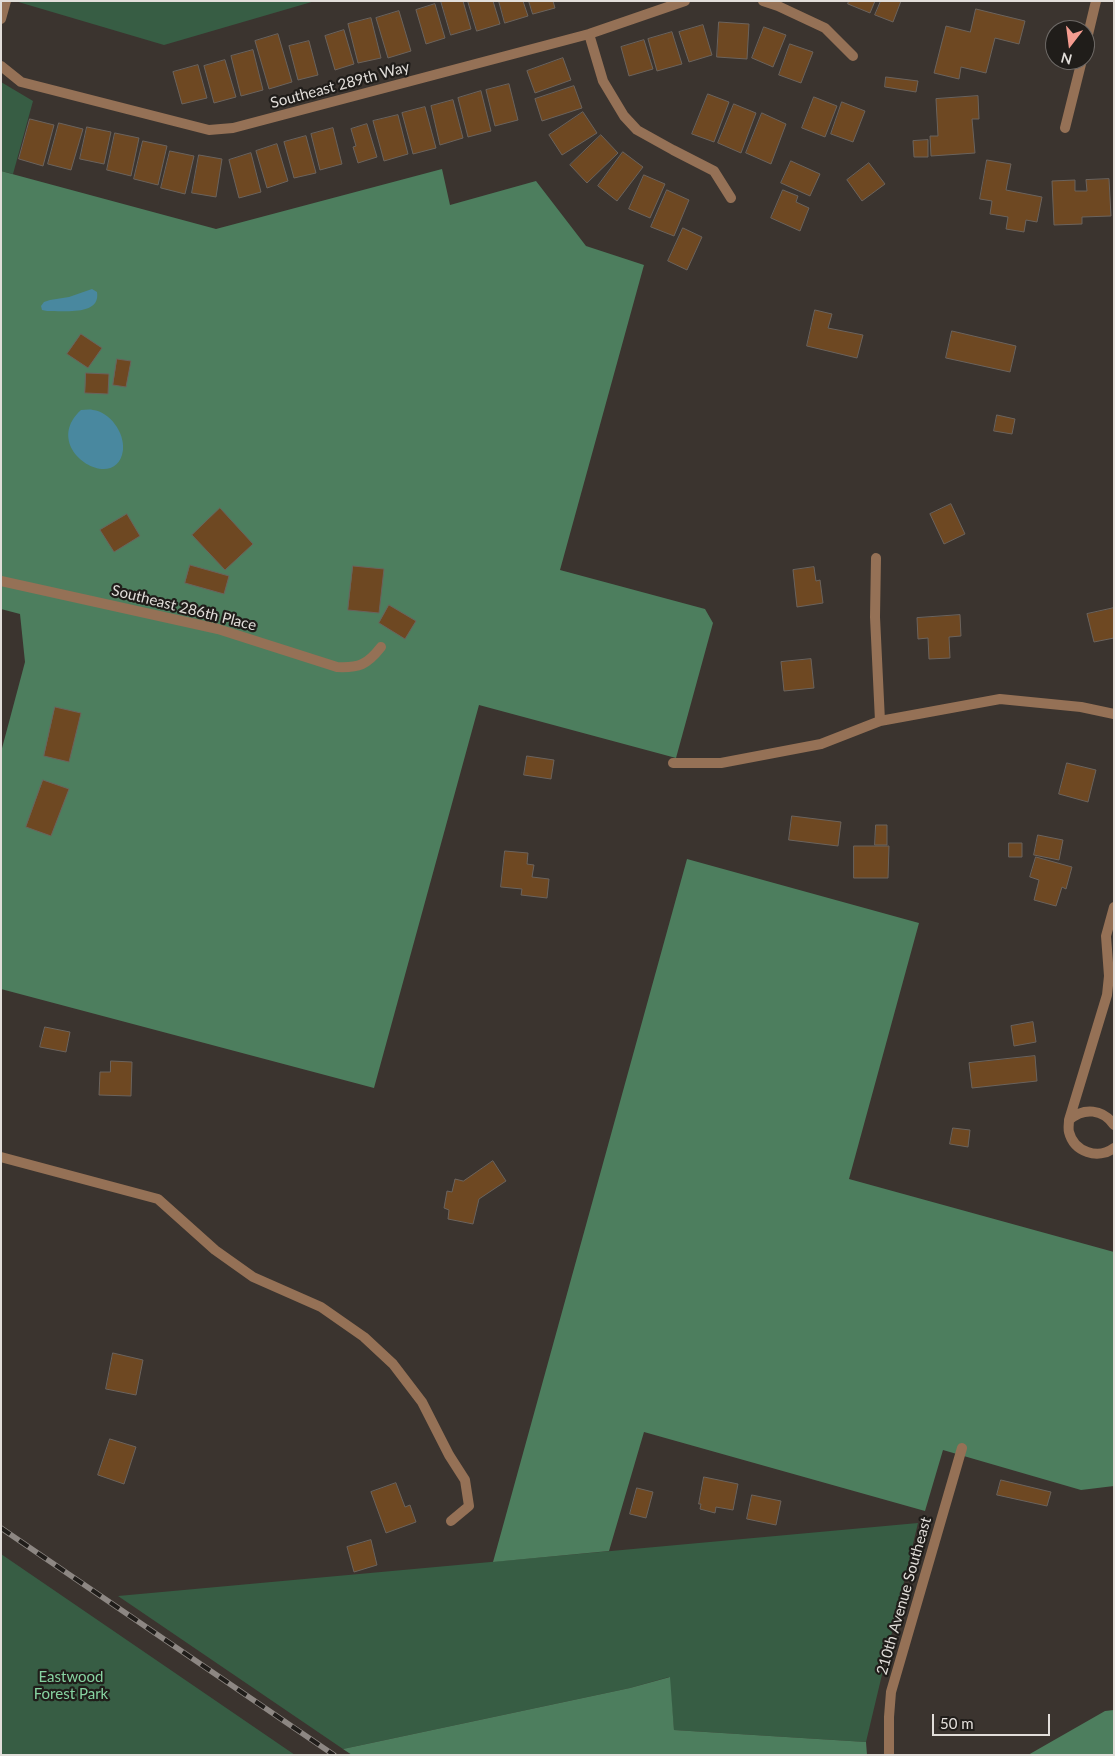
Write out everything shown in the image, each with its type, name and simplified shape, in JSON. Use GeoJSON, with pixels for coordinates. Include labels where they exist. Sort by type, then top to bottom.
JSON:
{"type":"FeatureCollection","features":[{"type":"Feature","properties":{"kind":"street"},"geometry":{"type":"LineString","coordinates":[[1,19],[6,1]]}},
{"type":"Feature","properties":{"kind":"street","name":"Southeast 289th Way"},"geometry":{"type":"LineString","coordinates":[[2,67],[21,82],[209,130],[233,128],[589,34],[685,1]]}},
{"type":"Feature","properties":{"kind":"street"},"geometry":{"type":"LineString","coordinates":[[763,1],[825,28],[853,56]]}},
{"type":"Feature","properties":{"kind":"street"},"geometry":{"type":"LineString","coordinates":[[1091,20],[1096,1]]}},
{"type":"Feature","properties":{"kind":"street"},"geometry":{"type":"LineString","coordinates":[[589,34],[602,81],[624,116],[637,130],[714,171],[731,198]]}},
{"type":"Feature","properties":{"kind":"street"},"geometry":{"type":"LineString","coordinates":[[1065,128],[1080,70]]}},
{"type":"Feature","properties":{"kind":"street"},"geometry":{"type":"LineString","coordinates":[[876,558],[875,617],[880,721]]}},
{"type":"Feature","properties":{"kind":"street","name":"Southeast 286th Place"},"geometry":{"type":"LineString","coordinates":[[1,581],[218,629],[337,667],[355,668],[372,658],[381,647]]}},
{"type":"Feature","properties":{"kind":"street"},"geometry":{"type":"LineString","coordinates":[[673,763],[721,764],[821,744],[880,721],[1000,699],[1081,707],[1114,714]]}},
{"type":"Feature","properties":{"kind":"street"},"geometry":{"type":"LineString","coordinates":[[1114,907],[1106,936],[1109,976],[1107,995],[1069,1120],[1069,1131],[1073,1141],[1080,1149],[1090,1154],[1101,1154],[1114,1148]]}},
{"type":"Feature","properties":{"kind":"street"},"geometry":{"type":"LineString","coordinates":[[1069,1120],[1074,1115],[1085,1111],[1096,1111],[1106,1116],[1114,1125]]}},
{"type":"Feature","properties":{"kind":"street"},"geometry":{"type":"LineString","coordinates":[[1,1156],[158,1199],[215,1250],[253,1277],[321,1307],[364,1338],[393,1364],[422,1402],[449,1455],[465,1480],[469,1506],[451,1521]]}},
{"type":"Feature","properties":{"kind":"street","name":"210th Avenue Southeast"},"geometry":{"type":"LineString","coordinates":[[889,1755],[889,1717],[892,1692],[962,1448]]}},
{"type":"Feature","properties":{"kind":"green space"},"geometry":{"type":"Polygon","coordinates":[[[15,1],[315,1],[164,45],[15,1]]]}},
{"type":"Feature","properties":{"kind":"green space"},"geometry":{"type":"Polygon","coordinates":[[[1,82],[33,101],[13,174],[1,171],[1,82]]]}},
{"type":"Feature","properties":{"kind":"green space"},"geometry":{"type":"Polygon","coordinates":[[[442,169],[450,205],[536,181],[586,246],[644,265],[560,570],[705,609],[713,623],[676,758],[479,705],[374,1088],[1,989],[1,752],[25,662],[20,614],[1,609],[1,171],[216,229],[442,169]]]}},
{"type":"Feature","properties":{"kind":"green space"},"geometry":{"type":"Polygon","coordinates":[[[687,859],[919,923],[849,1179],[1114,1252],[1114,1486],[1081,1490],[943,1450],[925,1511],[644,1432],[609,1551],[493,1562],[687,859]]]}},
{"type":"Feature","properties":{"kind":"green space"},"geometry":{"type":"Polygon","coordinates":[[[918,1523],[866,1742],[674,1730],[669,1677],[630,1688],[343,1749],[118,1596],[918,1523]]]}},
{"type":"Feature","properties":{"kind":"green space","name":"Eastwood Forest Park"},"geometry":{"type":"Polygon","coordinates":[[[1,1554],[295,1755],[1,1755],[1,1554]]]}},
{"type":"Feature","properties":{"kind":"green space"},"geometry":{"type":"Polygon","coordinates":[[[670,1677],[674,1730],[866,1742],[867,1755],[352,1755],[343,1749],[630,1688],[670,1677]]]}},
{"type":"Feature","properties":{"kind":"green space"},"geometry":{"type":"Polygon","coordinates":[[[1114,1710],[1114,1755],[1028,1755],[1105,1711],[1114,1710]]]}},
{"type":"Feature","properties":{"kind":"water"},"geometry":{"type":"Polygon","coordinates":[[[92,289],[97,292],[97,300],[87,309],[70,311],[42,310],[41,306],[44,302],[69,297],[92,289]]]}},
{"type":"Feature","properties":{"kind":"water"},"geometry":{"type":"Polygon","coordinates":[[[81,410],[90,410],[105,415],[119,430],[122,437],[123,450],[118,463],[108,469],[96,468],[84,462],[74,452],[69,439],[70,425],[81,410]]]}},
{"type":"Feature","properties":{"kind":"building"},"geometry":{"type":"Polygon","coordinates":[[[441,1],[463,1],[471,29],[451,35],[441,1]]]}},
{"type":"Feature","properties":{"kind":"building"},"geometry":{"type":"Polygon","coordinates":[[[468,1],[493,1],[500,24],[477,31],[468,1]]]}},
{"type":"Feature","properties":{"kind":"building"},"geometry":{"type":"Polygon","coordinates":[[[499,1],[523,1],[528,16],[505,23],[499,1]]]}},
{"type":"Feature","properties":{"kind":"building"},"geometry":{"type":"Polygon","coordinates":[[[529,1],[553,1],[555,8],[533,14],[529,1]]]}},
{"type":"Feature","properties":{"kind":"building"},"geometry":{"type":"Polygon","coordinates":[[[849,1],[875,1],[870,13],[848,4],[849,1]]]}},
{"type":"Feature","properties":{"kind":"building"},"geometry":{"type":"Polygon","coordinates":[[[881,1],[901,1],[893,22],[875,15],[881,1]]]}},
{"type":"Feature","properties":{"kind":"building"},"geometry":{"type":"Polygon","coordinates":[[[435,4],[445,38],[426,44],[416,10],[435,4]]]}},
{"type":"Feature","properties":{"kind":"building"},"geometry":{"type":"Polygon","coordinates":[[[976,9],[1025,21],[1019,44],[995,38],[986,73],[961,67],[959,79],[934,73],[946,26],[970,32],[976,9]]]}},
{"type":"Feature","properties":{"kind":"building"},"geometry":{"type":"Polygon","coordinates":[[[399,11],[411,51],[388,58],[376,18],[399,11]]]}},
{"type":"Feature","properties":{"kind":"building"},"geometry":{"type":"Polygon","coordinates":[[[371,18],[381,58],[358,63],[348,24],[371,18]]]}},
{"type":"Feature","properties":{"kind":"building"},"geometry":{"type":"Polygon","coordinates":[[[719,22],[749,24],[747,59],[717,57],[719,22]]]}},
{"type":"Feature","properties":{"kind":"building"},"geometry":{"type":"Polygon","coordinates":[[[703,25],[712,55],[689,62],[679,32],[703,25]]]}},
{"type":"Feature","properties":{"kind":"building"},"geometry":{"type":"Polygon","coordinates":[[[764,27],[786,35],[773,67],[752,58],[764,27]]]}},
{"type":"Feature","properties":{"kind":"building"},"geometry":{"type":"Polygon","coordinates":[[[344,30],[354,64],[335,70],[325,36],[344,30]]]}},
{"type":"Feature","properties":{"kind":"building"},"geometry":{"type":"Polygon","coordinates":[[[672,32],[682,64],[657,71],[648,39],[672,32]]]}},
{"type":"Feature","properties":{"kind":"building"},"geometry":{"type":"Polygon","coordinates":[[[278,34],[292,82],[269,89],[255,41],[278,34]]]}},
{"type":"Feature","properties":{"kind":"building"},"geometry":{"type":"Polygon","coordinates":[[[644,40],[653,69],[629,76],[621,47],[644,40]]]}},
{"type":"Feature","properties":{"kind":"building"},"geometry":{"type":"Polygon","coordinates":[[[309,41],[318,75],[298,80],[289,46],[309,41]]]}},
{"type":"Feature","properties":{"kind":"building"},"geometry":{"type":"Polygon","coordinates":[[[790,44],[813,52],[801,83],[779,75],[790,44]]]}},
{"type":"Feature","properties":{"kind":"building"},"geometry":{"type":"Polygon","coordinates":[[[253,50],[263,90],[241,96],[231,56],[253,50]]]}},
{"type":"Feature","properties":{"kind":"building"},"geometry":{"type":"Polygon","coordinates":[[[563,58],[571,80],[535,93],[527,71],[563,58]]]}},
{"type":"Feature","properties":{"kind":"building"},"geometry":{"type":"Polygon","coordinates":[[[225,60],[236,97],[214,103],[204,66],[225,60]]]}},
{"type":"Feature","properties":{"kind":"building"},"geometry":{"type":"Polygon","coordinates":[[[198,65],[207,98],[182,104],[173,72],[198,65]]]}},
{"type":"Feature","properties":{"kind":"building"},"geometry":{"type":"Polygon","coordinates":[[[886,77],[918,81],[916,92],[885,87],[886,77]]]}},
{"type":"Feature","properties":{"kind":"building"},"geometry":{"type":"Polygon","coordinates":[[[509,84],[518,120],[495,126],[486,90],[509,84]]]}},
{"type":"Feature","properties":{"kind":"building"},"geometry":{"type":"Polygon","coordinates":[[[574,86],[582,108],[542,121],[535,99],[574,86]]]}},
{"type":"Feature","properties":{"kind":"building"},"geometry":{"type":"Polygon","coordinates":[[[481,91],[491,131],[468,137],[458,98],[481,91]]]}},
{"type":"Feature","properties":{"kind":"building"},"geometry":{"type":"Polygon","coordinates":[[[708,94],[729,102],[714,142],[692,134],[708,94]]]}},
{"type":"Feature","properties":{"kind":"building"},"geometry":{"type":"Polygon","coordinates":[[[978,96],[979,119],[972,119],[975,153],[931,156],[930,136],[938,136],[936,99],[978,96]]]}},
{"type":"Feature","properties":{"kind":"building"},"geometry":{"type":"Polygon","coordinates":[[[814,97],[837,106],[825,137],[802,128],[814,97]]]}},
{"type":"Feature","properties":{"kind":"building"},"geometry":{"type":"Polygon","coordinates":[[[453,100],[463,138],[440,145],[431,106],[453,100]]]}},
{"type":"Feature","properties":{"kind":"building"},"geometry":{"type":"Polygon","coordinates":[[[842,102],[865,111],[853,142],[831,134],[842,102]]]}},
{"type":"Feature","properties":{"kind":"building"},"geometry":{"type":"Polygon","coordinates":[[[734,104],[756,113],[741,153],[718,143],[734,104]]]}},
{"type":"Feature","properties":{"kind":"building"},"geometry":{"type":"Polygon","coordinates":[[[425,107],[436,148],[413,154],[402,113],[425,107]]]}},
{"type":"Feature","properties":{"kind":"building"},"geometry":{"type":"Polygon","coordinates":[[[583,112],[597,133],[562,155],[549,135],[583,112]]]}},
{"type":"Feature","properties":{"kind":"building"},"geometry":{"type":"Polygon","coordinates":[[[762,113],[786,124],[771,164],[746,153],[762,113]]]}},
{"type":"Feature","properties":{"kind":"building"},"geometry":{"type":"Polygon","coordinates":[[[398,115],[408,154],[384,161],[373,121],[398,115]]]}},
{"type":"Feature","properties":{"kind":"building"},"geometry":{"type":"Polygon","coordinates":[[[30,119],[54,125],[43,166],[19,159],[30,119]]]}},
{"type":"Feature","properties":{"kind":"building"},"geometry":{"type":"Polygon","coordinates":[[[59,123],[83,129],[71,170],[48,164],[59,123]]]}},
{"type":"Feature","properties":{"kind":"building"},"geometry":{"type":"Polygon","coordinates":[[[367,124],[377,157],[358,163],[353,147],[356,146],[351,129],[367,124]]]}},
{"type":"Feature","properties":{"kind":"building"},"geometry":{"type":"Polygon","coordinates":[[[87,127],[111,132],[104,164],[80,159],[87,127]]]}},
{"type":"Feature","properties":{"kind":"building"},"geometry":{"type":"Polygon","coordinates":[[[333,128],[342,164],[320,170],[311,134],[333,128]]]}},
{"type":"Feature","properties":{"kind":"building"},"geometry":{"type":"Polygon","coordinates":[[[115,133],[139,138],[131,176],[107,170],[115,133]]]}},
{"type":"Feature","properties":{"kind":"building"},"geometry":{"type":"Polygon","coordinates":[[[601,135],[618,153],[587,183],[570,165],[601,135]]]}},
{"type":"Feature","properties":{"kind":"building"},"geometry":{"type":"Polygon","coordinates":[[[306,136],[316,173],[294,178],[284,142],[306,136]]]}},
{"type":"Feature","properties":{"kind":"building"},"geometry":{"type":"Polygon","coordinates":[[[928,140],[928,157],[914,157],[913,141],[928,140]]]}},
{"type":"Feature","properties":{"kind":"building"},"geometry":{"type":"Polygon","coordinates":[[[143,141],[167,146],[158,185],[134,179],[143,141]]]}},
{"type":"Feature","properties":{"kind":"building"},"geometry":{"type":"Polygon","coordinates":[[[277,144],[288,181],[267,188],[256,151],[277,144]]]}},
{"type":"Feature","properties":{"kind":"building"},"geometry":{"type":"Polygon","coordinates":[[[170,151],[194,156],[185,194],[161,188],[170,151]]]}},
{"type":"Feature","properties":{"kind":"building"},"geometry":{"type":"Polygon","coordinates":[[[623,152],[643,167],[617,201],[598,186],[623,152]]]}},
{"type":"Feature","properties":{"kind":"building"},"geometry":{"type":"Polygon","coordinates":[[[251,153],[261,192],[239,198],[229,160],[251,153]]]}},
{"type":"Feature","properties":{"kind":"building"},"geometry":{"type":"Polygon","coordinates":[[[199,155],[222,159],[216,197],[192,193],[199,155]]]}},
{"type":"Feature","properties":{"kind":"building"},"geometry":{"type":"Polygon","coordinates":[[[987,160],[1011,164],[1006,190],[1042,197],[1037,222],[1026,220],[1024,232],[1006,229],[1008,217],[990,214],[992,201],[980,199],[987,160]]]}},
{"type":"Feature","properties":{"kind":"building"},"geometry":{"type":"Polygon","coordinates":[[[791,161],[820,174],[810,196],[781,183],[791,161]]]}},
{"type":"Feature","properties":{"kind":"building"},"geometry":{"type":"Polygon","coordinates":[[[869,163],[885,184],[862,201],[847,180],[869,163]]]}},
{"type":"Feature","properties":{"kind":"building"},"geometry":{"type":"Polygon","coordinates":[[[644,175],[665,184],[650,218],[629,209],[644,175]]]}},
{"type":"Feature","properties":{"kind":"building"},"geometry":{"type":"Polygon","coordinates":[[[1109,179],[1111,216],[1082,217],[1082,224],[1054,225],[1052,181],[1075,180],[1075,191],[1087,191],[1086,180],[1109,179]]]}},
{"type":"Feature","properties":{"kind":"building"},"geometry":{"type":"Polygon","coordinates":[[[667,190],[689,200],[674,236],[651,227],[667,190]]]}},
{"type":"Feature","properties":{"kind":"building"},"geometry":{"type":"Polygon","coordinates":[[[783,190],[798,196],[796,202],[809,208],[800,231],[771,218],[783,190]]]}},
{"type":"Feature","properties":{"kind":"building"},"geometry":{"type":"Polygon","coordinates":[[[683,228],[702,237],[687,270],[668,261],[683,228]]]}},
{"type":"Feature","properties":{"kind":"building"},"geometry":{"type":"Polygon","coordinates":[[[815,310],[832,314],[828,328],[863,335],[857,358],[807,346],[815,310]]]}},
{"type":"Feature","properties":{"kind":"building"},"geometry":{"type":"Polygon","coordinates":[[[952,331],[1016,346],[1010,372],[946,358],[952,331]]]}},
{"type":"Feature","properties":{"kind":"building"},"geometry":{"type":"Polygon","coordinates":[[[81,334],[102,348],[88,368],[67,354],[81,334]]]}},
{"type":"Feature","properties":{"kind":"building"},"geometry":{"type":"Polygon","coordinates":[[[117,359],[131,361],[126,387],[113,385],[117,359]]]}},
{"type":"Feature","properties":{"kind":"building"},"geometry":{"type":"Polygon","coordinates":[[[86,373],[109,374],[108,394],[85,393],[86,373]]]}},
{"type":"Feature","properties":{"kind":"building"},"geometry":{"type":"Polygon","coordinates":[[[997,415],[1015,419],[1012,434],[994,431],[997,415]]]}},
{"type":"Feature","properties":{"kind":"building"},"geometry":{"type":"Polygon","coordinates":[[[951,504],[965,534],[944,544],[930,514],[951,504]]]}},
{"type":"Feature","properties":{"kind":"building"},"geometry":{"type":"Polygon","coordinates":[[[220,508],[253,544],[225,570],[192,535],[220,508]]]}},
{"type":"Feature","properties":{"kind":"building"},"geometry":{"type":"Polygon","coordinates":[[[127,514],[140,536],[114,552],[100,530],[127,514]]]}},
{"type":"Feature","properties":{"kind":"building"},"geometry":{"type":"Polygon","coordinates":[[[190,565],[229,576],[224,594],[185,583],[190,565]]]}},
{"type":"Feature","properties":{"kind":"building"},"geometry":{"type":"Polygon","coordinates":[[[353,566],[384,569],[379,613],[348,610],[353,566]]]}},
{"type":"Feature","properties":{"kind":"building"},"geometry":{"type":"Polygon","coordinates":[[[814,567],[816,581],[820,580],[823,603],[797,607],[793,570],[814,567]]]}},
{"type":"Feature","properties":{"kind":"building"},"geometry":{"type":"Polygon","coordinates":[[[389,605],[416,621],[405,639],[379,623],[389,605]]]}},
{"type":"Feature","properties":{"kind":"building"},"geometry":{"type":"Polygon","coordinates":[[[1114,608],[1114,638],[1094,642],[1087,614],[1114,608]]]}},
{"type":"Feature","properties":{"kind":"building"},"geometry":{"type":"Polygon","coordinates":[[[960,615],[961,636],[949,637],[950,658],[929,659],[928,638],[918,639],[917,618],[960,615]]]}},
{"type":"Feature","properties":{"kind":"building"},"geometry":{"type":"Polygon","coordinates":[[[811,659],[814,688],[784,691],[781,662],[811,659]]]}},
{"type":"Feature","properties":{"kind":"building"},"geometry":{"type":"Polygon","coordinates":[[[55,707],[81,713],[69,762],[44,756],[55,707]]]}},
{"type":"Feature","properties":{"kind":"building"},"geometry":{"type":"Polygon","coordinates":[[[527,756],[554,760],[551,779],[524,775],[527,756]]]}},
{"type":"Feature","properties":{"kind":"building"},"geometry":{"type":"Polygon","coordinates":[[[1067,763],[1096,770],[1088,802],[1059,794],[1067,763]]]}},
{"type":"Feature","properties":{"kind":"building"},"geometry":{"type":"Polygon","coordinates":[[[43,780],[69,789],[51,836],[26,827],[43,780]]]}},
{"type":"Feature","properties":{"kind":"building"},"geometry":{"type":"Polygon","coordinates":[[[792,816],[841,822],[838,846],[789,840],[792,816]]]}},
{"type":"Feature","properties":{"kind":"building"},"geometry":{"type":"Polygon","coordinates":[[[876,825],[887,825],[887,845],[875,845],[876,825]]]}},
{"type":"Feature","properties":{"kind":"building"},"geometry":{"type":"Polygon","coordinates":[[[1038,835],[1063,840],[1059,860],[1034,855],[1038,835]]]}},
{"type":"Feature","properties":{"kind":"building"},"geometry":{"type":"Polygon","coordinates":[[[1009,843],[1022,843],[1022,857],[1009,857],[1009,843]]]}},
{"type":"Feature","properties":{"kind":"building"},"geometry":{"type":"Polygon","coordinates":[[[854,846],[889,846],[888,878],[854,878],[854,846]]]}},
{"type":"Feature","properties":{"kind":"building"},"geometry":{"type":"Polygon","coordinates":[[[505,851],[528,853],[527,864],[534,865],[532,877],[549,879],[547,898],[521,895],[522,889],[501,887],[505,851]]]}},
{"type":"Feature","properties":{"kind":"building"},"geometry":{"type":"Polygon","coordinates":[[[1036,857],[1072,867],[1066,889],[1062,887],[1056,906],[1034,900],[1039,880],[1030,877],[1036,857]]]}},
{"type":"Feature","properties":{"kind":"building"},"geometry":{"type":"Polygon","coordinates":[[[1033,1022],[1036,1042],[1014,1046],[1011,1026],[1033,1022]]]}},
{"type":"Feature","properties":{"kind":"building"},"geometry":{"type":"Polygon","coordinates":[[[45,1027],[70,1032],[66,1052],[40,1047],[45,1027]]]}},
{"type":"Feature","properties":{"kind":"building"},"geometry":{"type":"Polygon","coordinates":[[[1035,1056],[1037,1081],[972,1088],[969,1063],[1035,1056]]]}},
{"type":"Feature","properties":{"kind":"building"},"geometry":{"type":"Polygon","coordinates":[[[111,1061],[132,1062],[131,1096],[99,1095],[100,1072],[110,1072],[111,1061]]]}},
{"type":"Feature","properties":{"kind":"building"},"geometry":{"type":"Polygon","coordinates":[[[953,1128],[970,1130],[968,1147],[950,1144],[953,1128]]]}},
{"type":"Feature","properties":{"kind":"building"},"geometry":{"type":"Polygon","coordinates":[[[493,1161],[506,1181],[479,1199],[473,1224],[448,1219],[449,1210],[444,1208],[447,1191],[452,1192],[455,1179],[463,1181],[493,1161]]]}},
{"type":"Feature","properties":{"kind":"building"},"geometry":{"type":"Polygon","coordinates":[[[113,1353],[143,1360],[136,1395],[106,1389],[113,1353]]]}},
{"type":"Feature","properties":{"kind":"building"},"geometry":{"type":"Polygon","coordinates":[[[110,1439],[136,1447],[124,1484],[98,1475],[110,1439]]]}},
{"type":"Feature","properties":{"kind":"building"},"geometry":{"type":"Polygon","coordinates":[[[704,1477],[738,1484],[733,1510],[716,1507],[715,1513],[700,1509],[701,1504],[699,1504],[704,1477]]]}},
{"type":"Feature","properties":{"kind":"building"},"geometry":{"type":"Polygon","coordinates":[[[1001,1480],[1051,1492],[1047,1506],[997,1495],[1001,1480]]]}},
{"type":"Feature","properties":{"kind":"building"},"geometry":{"type":"Polygon","coordinates":[[[396,1483],[405,1507],[410,1505],[416,1522],[386,1533],[371,1492],[396,1483]]]}},
{"type":"Feature","properties":{"kind":"building"},"geometry":{"type":"Polygon","coordinates":[[[637,1488],[653,1492],[646,1518],[630,1514],[637,1488]]]}},
{"type":"Feature","properties":{"kind":"building"},"geometry":{"type":"Polygon","coordinates":[[[752,1495],[781,1501],[776,1525],[747,1519],[752,1495]]]}},
{"type":"Feature","properties":{"kind":"building"},"geometry":{"type":"Polygon","coordinates":[[[371,1540],[377,1565],[354,1572],[347,1547],[371,1540]]]}},
{"type":"Feature","properties":{"kind":"railway"},"geometry":{"type":"LineString","coordinates":[[1,1528],[334,1755]]}}]}
